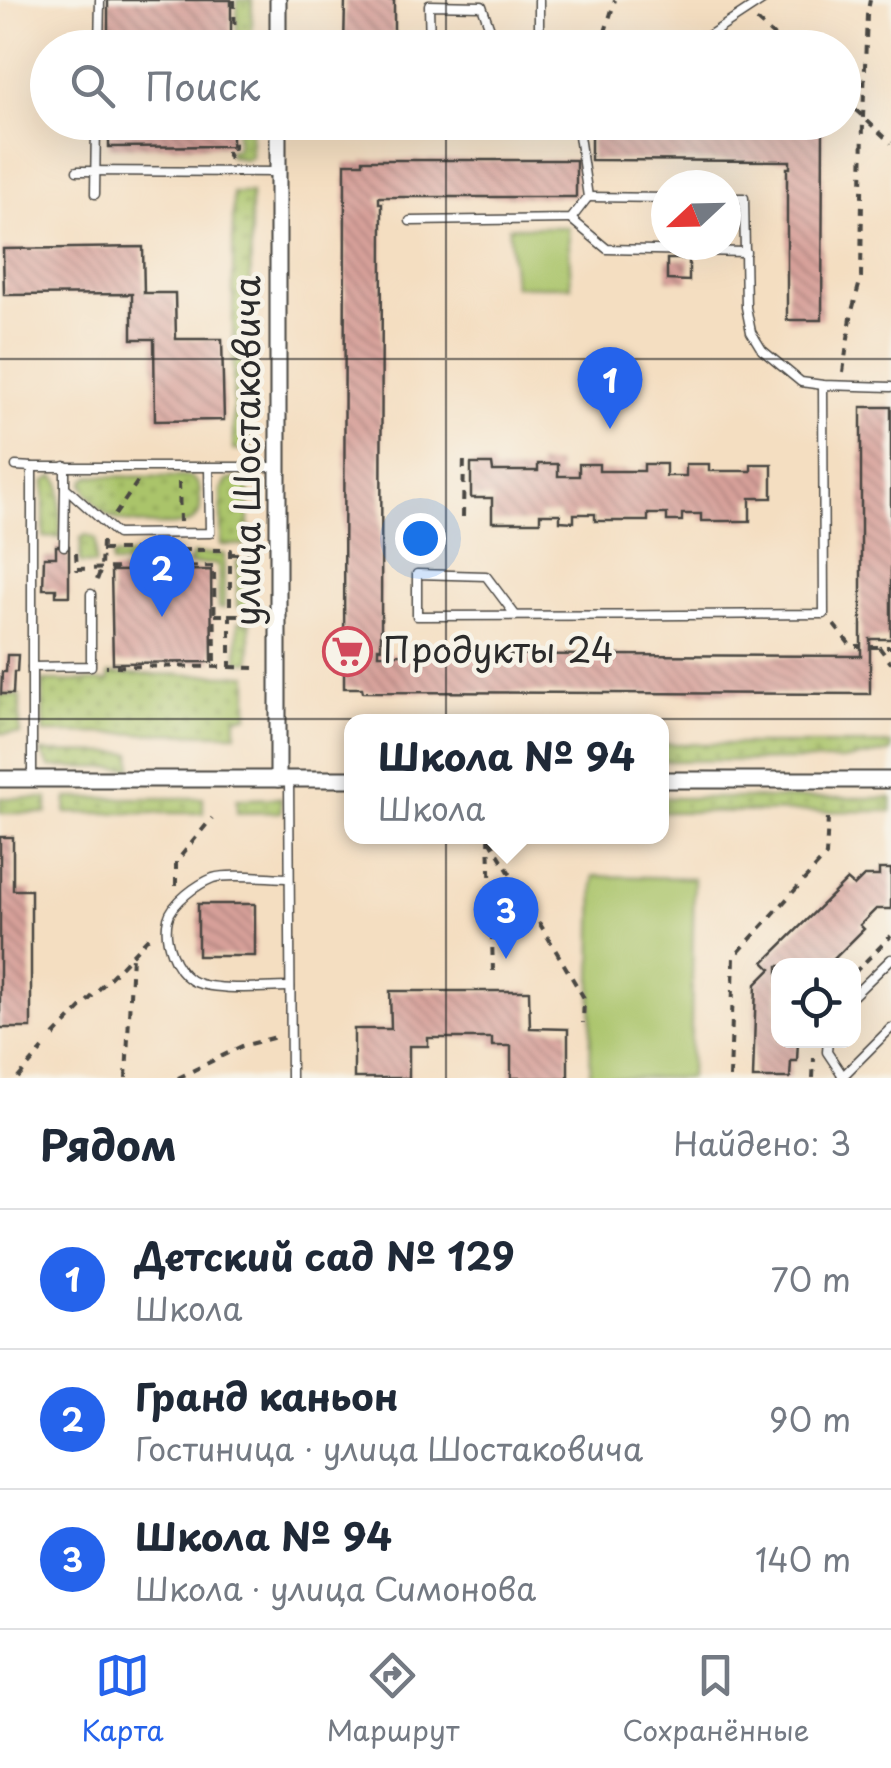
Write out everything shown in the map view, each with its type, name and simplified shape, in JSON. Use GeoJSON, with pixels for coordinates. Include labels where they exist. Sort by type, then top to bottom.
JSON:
{"type":"FeatureCollection","features":[{"type":"Feature","properties":{"kind":"street"},"geometry":{"type":"LineString","coordinates":[[278,0],[278,30]]}},
{"type":"Feature","properties":{"kind":"street","name":"улица Шостаковича"},"geometry":{"type":"LineString","coordinates":[[278,140],[278,467],[284,779]]}},
{"type":"Feature","properties":{"kind":"street"},"geometry":{"type":"LineString","coordinates":[[0,779],[344,779]]}},
{"type":"Feature","properties":{"kind":"street"},"geometry":{"type":"LineString","coordinates":[[669,780],[891,780]]}},
{"type":"Feature","properties":{"kind":"lane"},"geometry":{"type":"LineString","coordinates":[[99,30],[100,0]]}},
{"type":"Feature","properties":{"kind":"lane"},"geometry":{"type":"LineString","coordinates":[[539,0],[539,30]]}},
{"type":"Feature","properties":{"kind":"lane"},"geometry":{"type":"LineString","coordinates":[[717,30],[762,0]]}},
{"type":"Feature","properties":{"kind":"lane"},"geometry":{"type":"LineString","coordinates":[[430,30],[429,6],[482,6],[490,30]]}},
{"type":"Feature","properties":{"kind":"lane"},"geometry":{"type":"LineString","coordinates":[[95,194],[96,140]]}},
{"type":"Feature","properties":{"kind":"lane"},"geometry":{"type":"LineString","coordinates":[[571,219],[588,197],[579,140]]}},
{"type":"Feature","properties":{"kind":"lane"},"geometry":{"type":"LineString","coordinates":[[77,171],[278,172]]}},
{"type":"Feature","properties":{"kind":"lane"},"geometry":{"type":"LineString","coordinates":[[588,197],[651,198]]}},
{"type":"Feature","properties":{"kind":"lane"},"geometry":{"type":"LineString","coordinates":[[741,198],[746,308],[751,332],[762,350],[801,382],[891,388]]}},
{"type":"Feature","properties":{"kind":"lane"},"geometry":{"type":"LineString","coordinates":[[410,222],[571,219],[607,249],[746,252]]}},
{"type":"Feature","properties":{"kind":"lane"},"geometry":{"type":"LineString","coordinates":[[516,616],[486,576],[417,574],[417,616],[516,616],[824,614],[823,386]]}},
{"type":"Feature","properties":{"kind":"lane"},"geometry":{"type":"LineString","coordinates":[[16,466],[278,467]]}},
{"type":"Feature","properties":{"kind":"lane"},"geometry":{"type":"LineString","coordinates":[[32,466],[32,779]]}},
{"type":"Feature","properties":{"kind":"lane"},"geometry":{"type":"LineString","coordinates":[[64,546],[66,466]]}},
{"type":"Feature","properties":{"kind":"lane"},"geometry":{"type":"LineString","coordinates":[[65,487],[118,534],[210,534],[209,467]]}},
{"type":"Feature","properties":{"kind":"lane"},"geometry":{"type":"LineString","coordinates":[[32,667],[92,666],[91,594]]}},
{"type":"Feature","properties":{"kind":"lane"},"geometry":{"type":"LineString","coordinates":[[284,779],[291,1078]]}},
{"type":"Feature","properties":{"kind":"lane"},"geometry":{"type":"LineString","coordinates":[[289,878],[216,877],[198,886],[168,918],[169,947],[176,965],[192,981],[216,987],[290,988]]}},
{"type":"Feature","properties":{"kind":"lane"},"geometry":{"type":"LineString","coordinates":[[861,988],[891,959]]}},
{"type":"Feature","properties":{"kind":"lane"},"geometry":{"type":"LineString","coordinates":[[827,1048],[842,1077],[891,1028]]}},
{"type":"Feature","properties":{"kind":"path"},"geometry":{"type":"LineString","coordinates":[[234,0],[234,30]]}},
{"type":"Feature","properties":{"kind":"path"},"geometry":{"type":"LineString","coordinates":[[606,30],[615,0]]}},
{"type":"Feature","properties":{"kind":"path"},"geometry":{"type":"LineString","coordinates":[[840,386],[861,278],[863,117],[870,0]]}},
{"type":"Feature","properties":{"kind":"path"},"geometry":{"type":"LineString","coordinates":[[747,10],[768,30]]}},
{"type":"Feature","properties":{"kind":"path"},"geometry":{"type":"LineString","coordinates":[[863,117],[891,144]]}},
{"type":"Feature","properties":{"kind":"path"},"geometry":{"type":"LineString","coordinates":[[234,140],[234,148],[227,148],[226,154],[235,162]]}},
{"type":"Feature","properties":{"kind":"path"},"geometry":{"type":"LineString","coordinates":[[463,517],[464,453]]}},
{"type":"Feature","properties":{"kind":"path"},"geometry":{"type":"LineString","coordinates":[[179,467],[180,534]]}},
{"type":"Feature","properties":{"kind":"path"},"geometry":{"type":"LineString","coordinates":[[102,538],[117,550]]}},
{"type":"Feature","properties":{"kind":"path"},"geometry":{"type":"LineString","coordinates":[[76,543],[76,569],[214,566],[215,666]]}},
{"type":"Feature","properties":{"kind":"path"},"geometry":{"type":"LineString","coordinates":[[101,550],[230,550],[230,667]]}},
{"type":"Feature","properties":{"kind":"path"},"geometry":{"type":"LineString","coordinates":[[230,554],[256,554]]}},
{"type":"Feature","properties":{"kind":"path"},"geometry":{"type":"LineString","coordinates":[[215,615],[256,614]]}},
{"type":"Feature","properties":{"kind":"path"},"geometry":{"type":"LineString","coordinates":[[824,614],[851,646],[861,646]]}},
{"type":"Feature","properties":{"kind":"path"},"geometry":{"type":"LineString","coordinates":[[870,647],[891,647]]}},
{"type":"Feature","properties":{"kind":"path"},"geometry":{"type":"LineString","coordinates":[[879,647],[891,663]]}},
{"type":"Feature","properties":{"kind":"path"},"geometry":{"type":"LineString","coordinates":[[92,666],[256,668]]}},
{"type":"Feature","properties":{"kind":"path"},"geometry":{"type":"LineString","coordinates":[[176,906],[176,862],[212,818]]}},
{"type":"Feature","properties":{"kind":"path"},"geometry":{"type":"LineString","coordinates":[[730,1078],[734,958],[826,856],[828,818]]}},
{"type":"Feature","properties":{"kind":"path"},"geometry":{"type":"LineString","coordinates":[[489,844],[493,972]]}},
{"type":"Feature","properties":{"kind":"path"},"geometry":{"type":"LineString","coordinates":[[493,844],[584,998],[583,1023]]}},
{"type":"Feature","properties":{"kind":"path"},"geometry":{"type":"LineString","coordinates":[[54,1036],[168,918]]}},
{"type":"Feature","properties":{"kind":"path"},"geometry":{"type":"LineString","coordinates":[[861,966],[891,936]]}},
{"type":"Feature","properties":{"kind":"path"},"geometry":{"type":"LineString","coordinates":[[126,1078],[132,955]]}},
{"type":"Feature","properties":{"kind":"path"},"geometry":{"type":"LineString","coordinates":[[178,1078],[242,1046],[291,1034]]}},
{"type":"Feature","properties":{"kind":"path"},"geometry":{"type":"LineString","coordinates":[[18,1078],[43,1049]]}},
{"type":"Feature","properties":{"kind":"green space"},"geometry":{"type":"Polygon","coordinates":[[[237,0],[252,0],[252,30],[237,30],[237,0]]]}},
{"type":"Feature","properties":{"kind":"green space"},"geometry":{"type":"Polygon","coordinates":[[[237,140],[251,140],[251,157],[246,160],[230,156],[229,150],[237,149],[237,140]]]}},
{"type":"Feature","properties":{"kind":"green space"},"geometry":{"type":"Polygon","coordinates":[[[233,193],[251,193],[250,451],[233,450],[233,193]]]}},
{"type":"Feature","properties":{"kind":"green space"},"geometry":{"type":"Polygon","coordinates":[[[509,227],[568,227],[571,286],[514,286],[509,227]]]}},
{"type":"Feature","properties":{"kind":"green space"},"geometry":{"type":"Polygon","coordinates":[[[54,476],[60,483],[60,538],[44,537],[44,482],[54,476]]]}},
{"type":"Feature","properties":{"kind":"green space"},"geometry":{"type":"Polygon","coordinates":[[[91,476],[190,477],[199,487],[199,514],[188,522],[166,525],[116,519],[101,509],[85,489],[85,480],[91,476]]]}},
{"type":"Feature","properties":{"kind":"green space"},"geometry":{"type":"Polygon","coordinates":[[[249,479],[249,545],[221,545],[221,490],[226,481],[249,479]]]}},
{"type":"Feature","properties":{"kind":"green space"},"geometry":{"type":"Polygon","coordinates":[[[86,535],[96,539],[95,564],[80,563],[81,538],[86,535]]]}},
{"type":"Feature","properties":{"kind":"green space"},"geometry":{"type":"Polygon","coordinates":[[[193,554],[224,554],[224,608],[219,608],[218,564],[189,564],[193,554]]]}},
{"type":"Feature","properties":{"kind":"green space"},"geometry":{"type":"Polygon","coordinates":[[[159,555],[159,564],[112,564],[112,556],[159,555]]]}},
{"type":"Feature","properties":{"kind":"green space"},"geometry":{"type":"Polygon","coordinates":[[[237,561],[249,561],[249,607],[237,607],[237,561]]]}},
{"type":"Feature","properties":{"kind":"green space"},"geometry":{"type":"Polygon","coordinates":[[[238,622],[250,622],[250,662],[237,662],[238,622]]]}},
{"type":"Feature","properties":{"kind":"green space"},"geometry":{"type":"Polygon","coordinates":[[[109,674],[248,675],[248,716],[236,717],[236,734],[43,733],[43,681],[109,681],[109,674]]]}},
{"type":"Feature","properties":{"kind":"green space"},"geometry":{"type":"Polygon","coordinates":[[[0,695],[20,696],[20,734],[0,733],[0,695]]]}},
{"type":"Feature","properties":{"kind":"green space"},"geometry":{"type":"Polygon","coordinates":[[[669,744],[891,744],[891,752],[842,760],[669,761],[669,744]]]}},
{"type":"Feature","properties":{"kind":"green space"},"geometry":{"type":"Polygon","coordinates":[[[41,752],[131,753],[132,768],[50,767],[41,752]]]}},
{"type":"Feature","properties":{"kind":"green space"},"geometry":{"type":"Polygon","coordinates":[[[0,798],[47,798],[47,813],[0,813],[0,798]]]}},
{"type":"Feature","properties":{"kind":"green space"},"geometry":{"type":"Polygon","coordinates":[[[67,798],[203,798],[203,813],[66,813],[67,798]]]}},
{"type":"Feature","properties":{"kind":"green space"},"geometry":{"type":"Polygon","coordinates":[[[281,798],[281,812],[237,813],[237,799],[281,798]]]}},
{"type":"Feature","properties":{"kind":"green space"},"geometry":{"type":"Polygon","coordinates":[[[669,798],[891,798],[891,811],[669,812],[669,798]]]}},
{"type":"Feature","properties":{"kind":"green space"},"geometry":{"type":"Polygon","coordinates":[[[594,876],[694,878],[690,1078],[590,1078],[594,876]]]}},
{"type":"Feature","properties":{"kind":"building"},"geometry":{"type":"Polygon","coordinates":[[[108,0],[231,0],[231,30],[108,30],[108,0]]]}},
{"type":"Feature","properties":{"kind":"building"},"geometry":{"type":"Polygon","coordinates":[[[345,0],[394,0],[394,30],[344,30],[345,0]]]}},
{"type":"Feature","properties":{"kind":"building"},"geometry":{"type":"Polygon","coordinates":[[[109,140],[232,140],[232,146],[109,147],[109,140]]]}},
{"type":"Feature","properties":{"kind":"building"},"geometry":{"type":"Polygon","coordinates":[[[591,140],[823,140],[822,320],[787,320],[790,161],[591,160],[591,140]]]}},
{"type":"Feature","properties":{"kind":"building"},"geometry":{"type":"Polygon","coordinates":[[[576,160],[576,197],[379,197],[382,203],[378,654],[861,656],[861,407],[891,407],[891,639],[870,639],[870,694],[363,692],[362,688],[344,688],[345,163],[576,160]]]}},
{"type":"Feature","properties":{"kind":"building"},"geometry":{"type":"Polygon","coordinates":[[[143,247],[144,293],[175,293],[176,339],[222,339],[224,420],[155,421],[154,339],[132,339],[132,294],[4,295],[3,249],[143,247]]]}},
{"type":"Feature","properties":{"kind":"building"},"geometry":{"type":"Polygon","coordinates":[[[667,260],[689,260],[689,281],[667,280],[667,260]]]}},
{"type":"Feature","properties":{"kind":"building"},"geometry":{"type":"Polygon","coordinates":[[[471,464],[492,464],[493,471],[538,471],[538,464],[558,464],[558,476],[579,476],[579,464],[599,464],[599,471],[644,471],[644,464],[666,464],[666,476],[686,476],[686,464],[709,464],[709,471],[751,471],[751,464],[772,464],[772,498],[750,498],[750,521],[701,521],[701,514],[682,514],[682,521],[667,521],[667,514],[648,514],[648,521],[595,521],[595,514],[574,514],[574,522],[560,521],[560,514],[540,514],[540,522],[492,522],[492,498],[471,498],[471,464]]]}},
{"type":"Feature","properties":{"kind":"building"},"geometry":{"type":"Polygon","coordinates":[[[56,546],[69,546],[69,596],[56,596],[56,589],[43,589],[44,557],[56,557],[56,546]]]}},
{"type":"Feature","properties":{"kind":"building"},"geometry":{"type":"Polygon","coordinates":[[[211,570],[212,662],[113,663],[111,571],[211,570]]]}},
{"type":"Feature","properties":{"kind":"building"},"geometry":{"type":"Polygon","coordinates":[[[7,655],[18,655],[17,672],[13,694],[1,694],[2,672],[6,672],[7,655]]]}},
{"type":"Feature","properties":{"kind":"building"},"geometry":{"type":"Polygon","coordinates":[[[0,837],[13,837],[13,890],[31,890],[31,1028],[0,1028],[0,837]]]}},
{"type":"Feature","properties":{"kind":"building"},"geometry":{"type":"Polygon","coordinates":[[[879,869],[891,869],[891,909],[876,909],[860,925],[864,929],[835,958],[771,958],[771,969],[764,962],[847,880],[854,886],[864,876],[879,876],[879,869]]]}},
{"type":"Feature","properties":{"kind":"building"},"geometry":{"type":"Polygon","coordinates":[[[198,904],[255,904],[255,956],[198,956],[198,904]]]}},
{"type":"Feature","properties":{"kind":"building"},"geometry":{"type":"Polygon","coordinates":[[[771,969],[771,1048],[798,1048],[797,1061],[791,1061],[790,1078],[753,1078],[756,984],[771,969]]]}},
{"type":"Feature","properties":{"kind":"building"},"geometry":{"type":"Polygon","coordinates":[[[390,991],[529,991],[530,1028],[568,1029],[568,1078],[511,1078],[511,1046],[492,1046],[492,1038],[428,1038],[428,1046],[409,1046],[409,1078],[354,1078],[354,1029],[391,1029],[390,991]]]}},
{"type":"Feature","properties":{"kind":"place","name":"Детский сад № 129"},"geometry":{"type":"Point","coordinates":[610,429]}},
{"type":"Feature","properties":{"kind":"place","name":"Гранд каньон"},"geometry":{"type":"Point","coordinates":[162,617]}},
{"type":"Feature","properties":{"kind":"place","name":"Продукты 24"},"geometry":{"type":"Point","coordinates":[348,651]}},
{"type":"Feature","properties":{"kind":"place","name":"Школа № 94"},"geometry":{"type":"Point","coordinates":[506,959]}}]}
